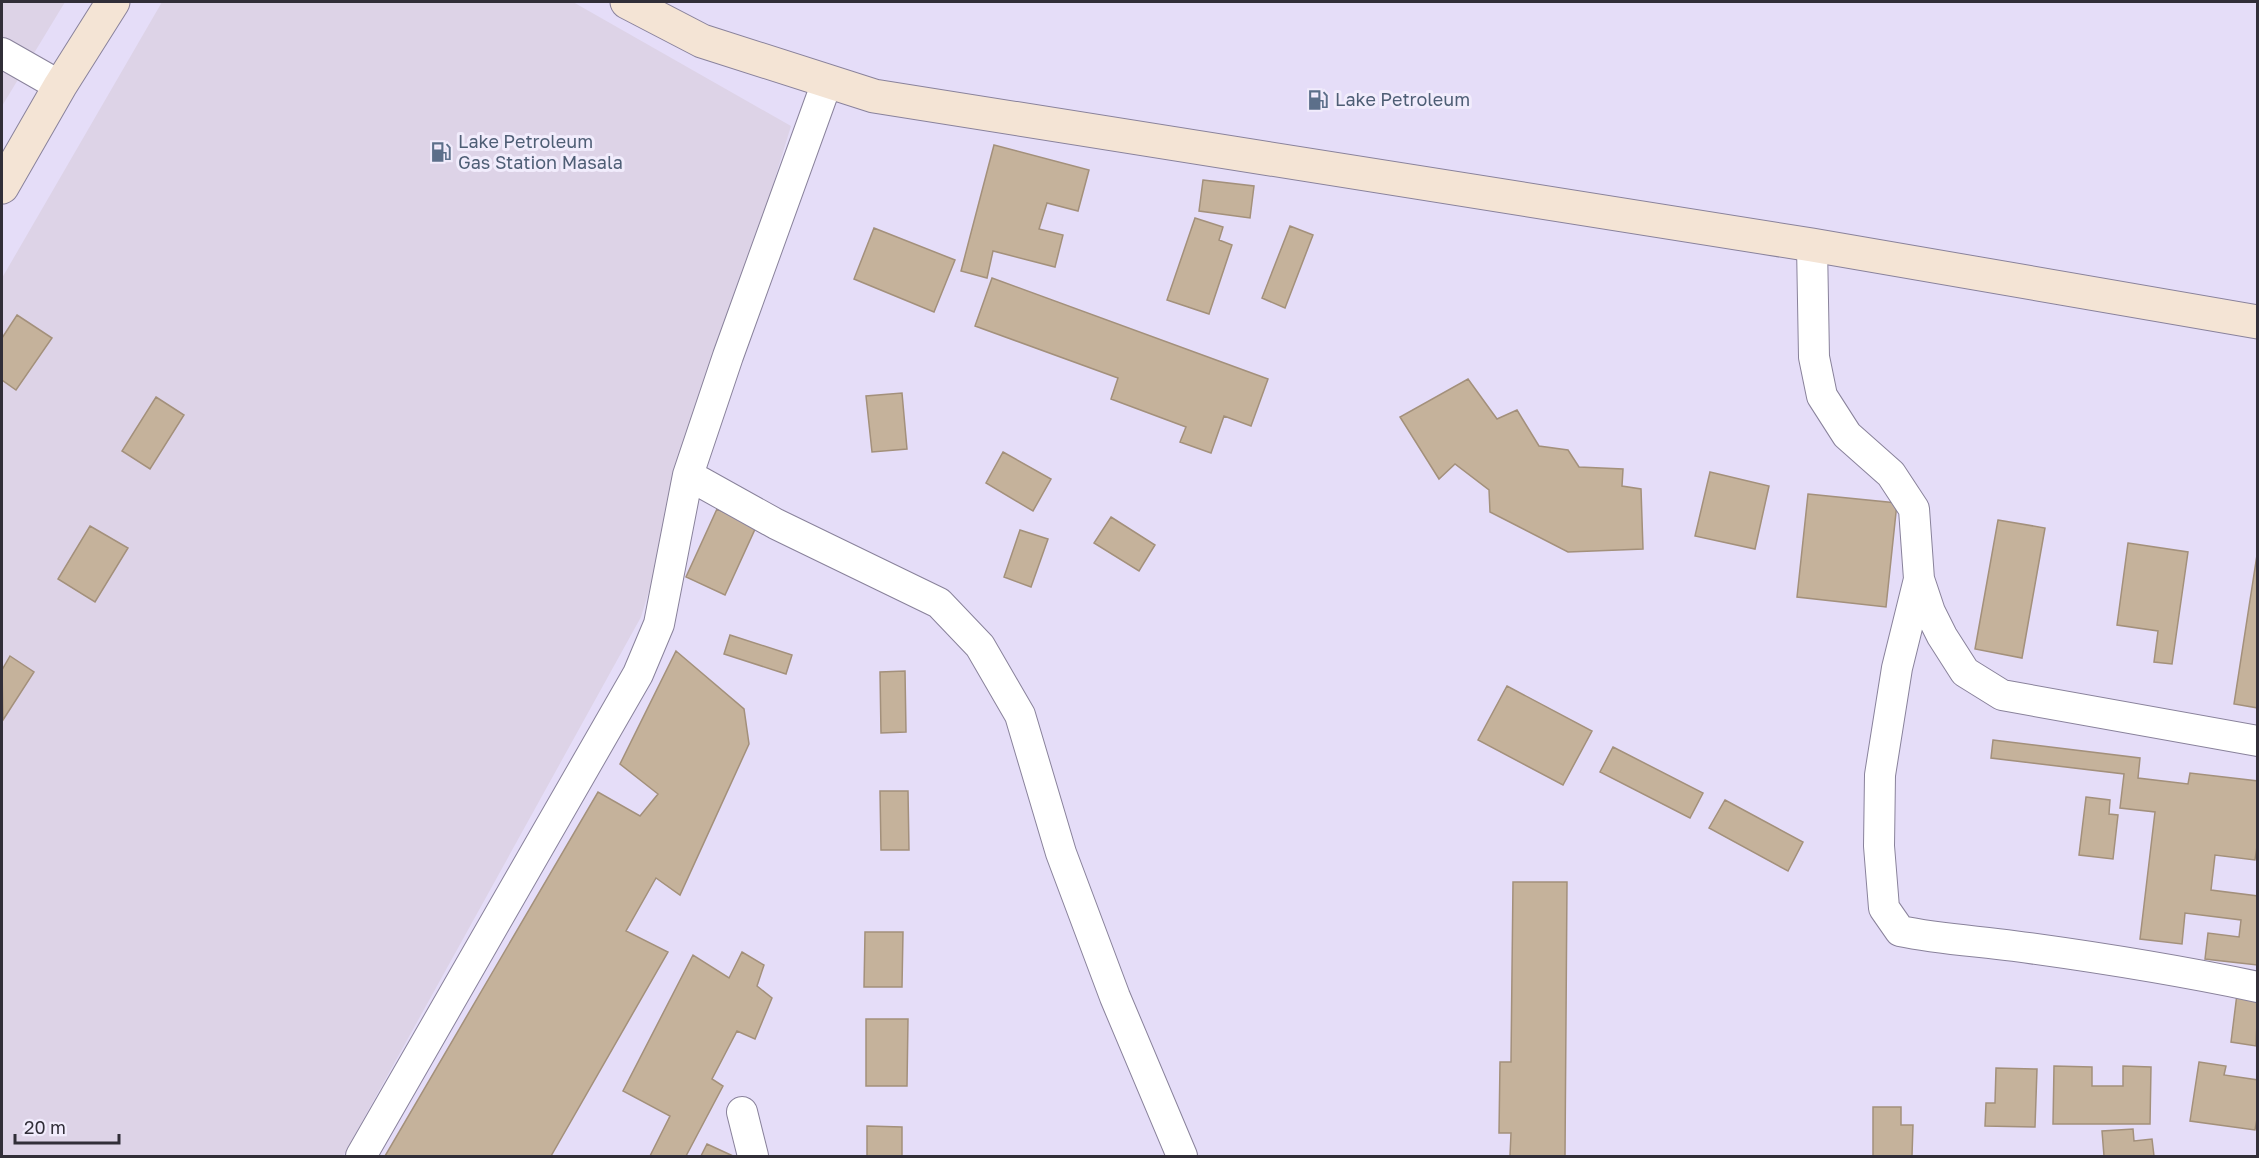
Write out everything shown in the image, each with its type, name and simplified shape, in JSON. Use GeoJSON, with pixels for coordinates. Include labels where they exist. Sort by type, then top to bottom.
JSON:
{"type":"FeatureCollection","features":[{"type":"Feature","properties":{"kind":"street"},"geometry":{"type":"LineString","coordinates":[[2,187],[60,86],[113,2]]}},
{"type":"Feature","properties":{"kind":"street"},"geometry":{"type":"LineString","coordinates":[[627,2],[702,42],[874,96],[1812,245],[2258,322]]}},
{"type":"Feature","properties":{"kind":"street"},"geometry":{"type":"LineString","coordinates":[[2,53],[60,86]]}},
{"type":"Feature","properties":{"kind":"street"},"geometry":{"type":"LineString","coordinates":[[361,1156],[638,674],[659,624],[671,552],[688,475],[728,356],[827,82]]}},
{"type":"Feature","properties":{"kind":"street"},"geometry":{"type":"LineString","coordinates":[[1812,245],[1814,357],[1822,396],[1846,435],[1892,474],[1914,509],[1918,579],[1897,668],[1880,775],[1879,846],[1884,908],[1900,932],[2178,970],[2258,987]]}},
{"type":"Feature","properties":{"kind":"street"},"geometry":{"type":"LineString","coordinates":[[688,475],[776,524],[939,603],[980,646],[1020,714],[1061,853],[1115,997],[1182,1156]]}},
{"type":"Feature","properties":{"kind":"street"},"geometry":{"type":"LineString","coordinates":[[1918,579],[1942,636],[1965,672],[2002,695],[2258,741]]}},
{"type":"Feature","properties":{"kind":"street"},"geometry":{"type":"LineString","coordinates":[[742,1112],[753,1156]]}},
{"type":"Feature","properties":{"kind":"shaded area"},"geometry":{"type":"Polygon","coordinates":[[[2,2],[65,2],[2,106],[2,2]]]}},
{"type":"Feature","properties":{"kind":"shaded area"},"geometry":{"type":"Polygon","coordinates":[[[162,2],[573,2],[791,126],[641,617],[343,1156],[2,1156],[2,278],[162,2]]]}},
{"type":"Feature","properties":{"kind":"building"},"geometry":{"type":"Polygon","coordinates":[[[994,145],[1089,170],[1078,211],[1047,203],[1039,229],[1063,235],[1055,267],[993,251],[987,278],[961,271],[994,145]]]}},
{"type":"Feature","properties":{"kind":"building"},"geometry":{"type":"Polygon","coordinates":[[[1203,180],[1254,186],[1250,218],[1199,211],[1203,180]]]}},
{"type":"Feature","properties":{"kind":"building"},"geometry":{"type":"Polygon","coordinates":[[[1195,218],[1223,227],[1219,240],[1232,245],[1209,314],[1167,300],[1195,218]]]}},
{"type":"Feature","properties":{"kind":"building"},"geometry":{"type":"Polygon","coordinates":[[[1290,226],[1313,235],[1285,308],[1262,298],[1290,226]]]}},
{"type":"Feature","properties":{"kind":"building"},"geometry":{"type":"Polygon","coordinates":[[[874,228],[955,260],[934,312],[854,279],[874,228]]]}},
{"type":"Feature","properties":{"kind":"building"},"geometry":{"type":"Polygon","coordinates":[[[992,278],[1268,379],[1251,426],[1224,416],[1211,453],[1180,442],[1186,427],[1111,399],[1118,378],[975,326],[992,278]]]}},
{"type":"Feature","properties":{"kind":"building"},"geometry":{"type":"Polygon","coordinates":[[[17,315],[52,338],[16,390],[2,380],[2,338],[17,315]]]}},
{"type":"Feature","properties":{"kind":"building"},"geometry":{"type":"Polygon","coordinates":[[[1468,379],[1497,419],[1517,410],[1539,446],[1568,450],[1579,467],[1623,469],[1622,486],[1641,489],[1643,549],[1568,552],[1490,512],[1489,490],[1455,464],[1439,479],[1400,417],[1468,379]]]}},
{"type":"Feature","properties":{"kind":"building"},"geometry":{"type":"Polygon","coordinates":[[[902,393],[907,449],[872,452],[866,396],[902,393]]]}},
{"type":"Feature","properties":{"kind":"building"},"geometry":{"type":"Polygon","coordinates":[[[156,397],[184,415],[150,469],[122,451],[156,397]]]}},
{"type":"Feature","properties":{"kind":"building"},"geometry":{"type":"Polygon","coordinates":[[[1003,452],[1051,479],[1033,511],[986,483],[1003,452]]]}},
{"type":"Feature","properties":{"kind":"building"},"geometry":{"type":"Polygon","coordinates":[[[1710,472],[1769,486],[1755,549],[1695,536],[1710,472]]]}},
{"type":"Feature","properties":{"kind":"building"},"geometry":{"type":"Polygon","coordinates":[[[1808,494],[1897,503],[1886,607],[1797,597],[1808,494]]]}},
{"type":"Feature","properties":{"kind":"building"},"geometry":{"type":"Polygon","coordinates":[[[717,509],[756,527],[725,595],[686,577],[717,509]]]}},
{"type":"Feature","properties":{"kind":"building"},"geometry":{"type":"Polygon","coordinates":[[[1111,517],[1155,545],[1139,571],[1094,543],[1111,517]]]}},
{"type":"Feature","properties":{"kind":"building"},"geometry":{"type":"Polygon","coordinates":[[[1998,520],[2045,528],[2022,658],[1975,649],[1998,520]]]}},
{"type":"Feature","properties":{"kind":"building"},"geometry":{"type":"Polygon","coordinates":[[[90,526],[128,548],[95,602],[58,579],[90,526]]]}},
{"type":"Feature","properties":{"kind":"building"},"geometry":{"type":"Polygon","coordinates":[[[1020,530],[1048,539],[1031,587],[1004,577],[1020,530]]]}},
{"type":"Feature","properties":{"kind":"building"},"geometry":{"type":"Polygon","coordinates":[[[2128,543],[2188,552],[2172,664],[2154,662],[2158,631],[2117,625],[2128,543]]]}},
{"type":"Feature","properties":{"kind":"building"},"geometry":{"type":"Polygon","coordinates":[[[2258,555],[2258,708],[2234,704],[2258,555]]]}},
{"type":"Feature","properties":{"kind":"building"},"geometry":{"type":"Polygon","coordinates":[[[730,635],[792,655],[786,674],[724,654],[730,635]]]}},
{"type":"Feature","properties":{"kind":"building"},"geometry":{"type":"Polygon","coordinates":[[[676,651],[744,709],[749,744],[680,895],[656,878],[626,931],[668,952],[551,1156],[385,1156],[598,792],[640,816],[658,794],[620,764],[676,651]]]}},
{"type":"Feature","properties":{"kind":"building"},"geometry":{"type":"Polygon","coordinates":[[[10,656],[34,672],[3,720],[2,670],[10,656]]]}},
{"type":"Feature","properties":{"kind":"building"},"geometry":{"type":"Polygon","coordinates":[[[905,671],[906,732],[881,733],[880,672],[905,671]]]}},
{"type":"Feature","properties":{"kind":"building"},"geometry":{"type":"Polygon","coordinates":[[[1507,686],[1592,731],[1563,785],[1478,740],[1507,686]]]}},
{"type":"Feature","properties":{"kind":"building"},"geometry":{"type":"Polygon","coordinates":[[[1993,740],[2140,758],[2138,778],[2188,784],[2190,773],[2258,781],[2258,839],[2255,860],[2215,855],[2211,890],[2258,896],[2257,965],[2205,959],[2208,933],[2239,937],[2241,920],[2185,913],[2182,944],[2140,939],[2155,812],[2120,808],[2124,774],[1991,758],[1993,740]]]}},
{"type":"Feature","properties":{"kind":"building"},"geometry":{"type":"Polygon","coordinates":[[[1613,747],[1703,793],[1690,818],[1600,772],[1613,747]]]}},
{"type":"Feature","properties":{"kind":"building"},"geometry":{"type":"Polygon","coordinates":[[[880,791],[908,791],[909,850],[881,850],[880,791]]]}},
{"type":"Feature","properties":{"kind":"building"},"geometry":{"type":"Polygon","coordinates":[[[2086,797],[2110,800],[2109,814],[2118,815],[2113,859],[2079,855],[2086,797]]]}},
{"type":"Feature","properties":{"kind":"building"},"geometry":{"type":"Polygon","coordinates":[[[1725,800],[1803,842],[1788,871],[1709,828],[1725,800]]]}},
{"type":"Feature","properties":{"kind":"building"},"geometry":{"type":"Polygon","coordinates":[[[1513,882],[1567,882],[1565,1156],[1510,1156],[1511,1133],[1499,1133],[1500,1062],[1511,1062],[1513,882]]]}},
{"type":"Feature","properties":{"kind":"building"},"geometry":{"type":"Polygon","coordinates":[[[865,932],[903,932],[902,987],[864,987],[865,932]]]}},
{"type":"Feature","properties":{"kind":"building"},"geometry":{"type":"Polygon","coordinates":[[[742,952],[764,965],[757,986],[772,998],[755,1039],[737,1031],[712,1079],[723,1086],[686,1156],[650,1156],[670,1116],[623,1091],[693,955],[729,978],[742,952]]]}},
{"type":"Feature","properties":{"kind":"building"},"geometry":{"type":"Polygon","coordinates":[[[2237,994],[2258,997],[2256,1046],[2231,1042],[2237,994]]]}},
{"type":"Feature","properties":{"kind":"building"},"geometry":{"type":"Polygon","coordinates":[[[866,1019],[908,1019],[907,1086],[866,1086],[866,1019]]]}},
{"type":"Feature","properties":{"kind":"building"},"geometry":{"type":"Polygon","coordinates":[[[2199,1062],[2226,1066],[2224,1075],[2258,1080],[2258,1113],[2255,1130],[2190,1121],[2199,1062]]]}},
{"type":"Feature","properties":{"kind":"building"},"geometry":{"type":"Polygon","coordinates":[[[2054,1066],[2092,1067],[2092,1086],[2123,1086],[2123,1066],[2151,1067],[2150,1124],[2053,1124],[2054,1066]]]}},
{"type":"Feature","properties":{"kind":"building"},"geometry":{"type":"Polygon","coordinates":[[[1996,1068],[2037,1069],[2035,1127],[1985,1126],[1986,1103],[1995,1103],[1996,1068]]]}},
{"type":"Feature","properties":{"kind":"building"},"geometry":{"type":"Polygon","coordinates":[[[1873,1107],[1901,1107],[1901,1125],[1913,1125],[1912,1156],[1873,1156],[1873,1107]]]}},
{"type":"Feature","properties":{"kind":"building"},"geometry":{"type":"Polygon","coordinates":[[[867,1126],[902,1127],[902,1156],[867,1156],[867,1126]]]}},
{"type":"Feature","properties":{"kind":"building"},"geometry":{"type":"Polygon","coordinates":[[[2133,1129],[2134,1141],[2152,1139],[2154,1156],[2104,1156],[2102,1131],[2133,1129]]]}},
{"type":"Feature","properties":{"kind":"building"},"geometry":{"type":"Polygon","coordinates":[[[707,1144],[733,1156],[701,1156],[707,1144]]]}},
{"type":"Feature","properties":{"kind":"place","name":"Lake Petroleum"},"geometry":{"type":"Point","coordinates":[1318,100]}},
{"type":"Feature","properties":{"kind":"place","name":"Lake Petroleum Gas Station Masala"},"geometry":{"type":"Point","coordinates":[441,152]}}]}
